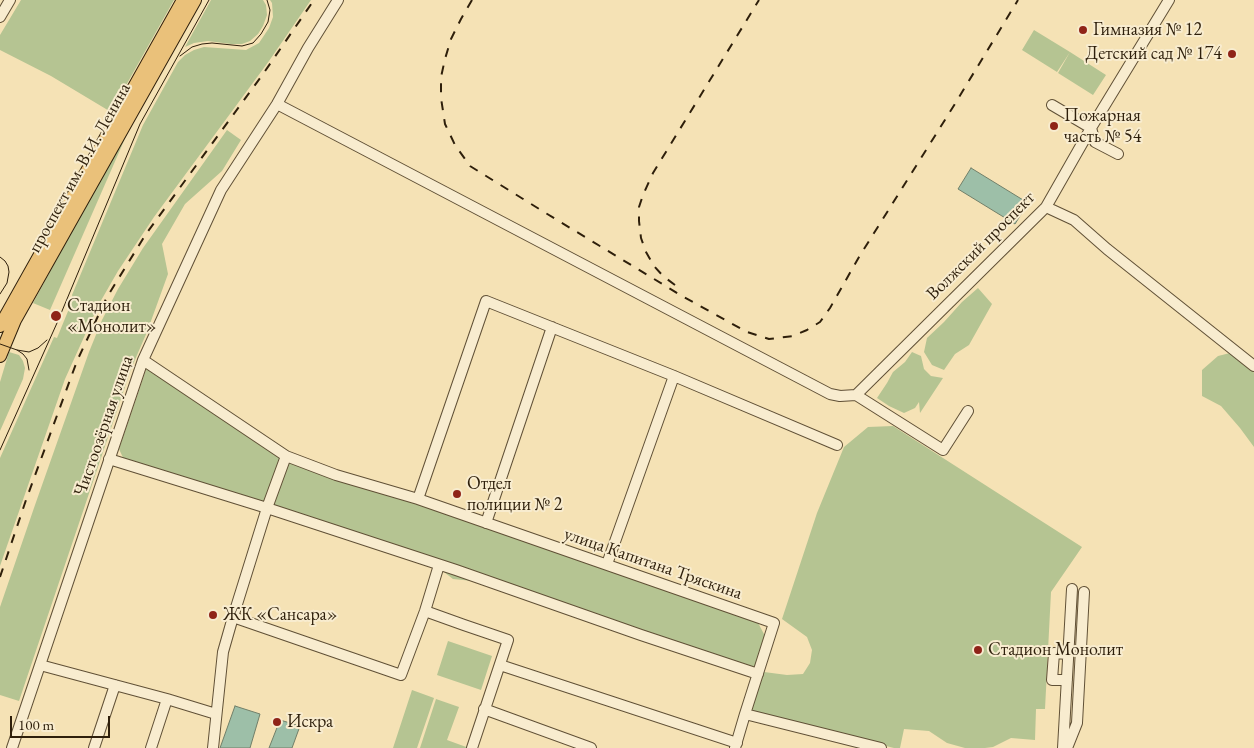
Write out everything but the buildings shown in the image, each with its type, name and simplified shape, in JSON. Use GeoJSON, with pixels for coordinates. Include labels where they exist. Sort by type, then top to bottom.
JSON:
{"type":"FeatureCollection","features":[{"type":"Feature","properties":{"kind":"main road","name":"проспект им. В.И. Ленина"},"geometry":{"type":"LineString","coordinates":[[1,352],[2,332],[183,0]]}},
{"type":"Feature","properties":{"kind":"main road","name":"проспект им. В.И. Ленина"},"geometry":{"type":"LineString","coordinates":[[2,332],[15,320],[195,0]]}},
{"type":"Feature","properties":{"kind":"street"},"geometry":{"type":"LineString","coordinates":[[0,17],[10,0]]}},
{"type":"Feature","properties":{"kind":"street","name":"Чистоозёрная улица"},"geometry":{"type":"LineString","coordinates":[[12,748],[109,458],[144,360],[220,190],[277,104],[308,48],[338,0]]}},
{"type":"Feature","properties":{"kind":"street","name":"Волжский проспект"},"geometry":{"type":"LineString","coordinates":[[856,395],[1046,207],[1091,128],[1169,0]]}},
{"type":"Feature","properties":{"kind":"street"},"geometry":{"type":"LineString","coordinates":[[277,104],[830,394],[840,396],[856,395],[943,450],[968,411]]}},
{"type":"Feature","properties":{"kind":"street"},"geometry":{"type":"LineString","coordinates":[[1052,105],[1091,128],[1095,142],[1118,154]]}},
{"type":"Feature","properties":{"kind":"street"},"geometry":{"type":"LineString","coordinates":[[1046,207],[1074,220],[1254,366]]}},
{"type":"Feature","properties":{"kind":"street"},"geometry":{"type":"LineString","coordinates":[[418,499],[486,301],[674,376],[837,445]]}},
{"type":"Feature","properties":{"kind":"street"},"geometry":{"type":"LineString","coordinates":[[486,523],[552,327]]}},
{"type":"Feature","properties":{"kind":"street","name":"улица Капитана Тряскина"},"geometry":{"type":"LineString","coordinates":[[144,360],[286,456],[336,475],[418,499],[774,623],[758,674]]}},
{"type":"Feature","properties":{"kind":"street"},"geometry":{"type":"LineString","coordinates":[[607,564],[674,376]]}},
{"type":"Feature","properties":{"kind":"street"},"geometry":{"type":"LineString","coordinates":[[213,748],[223,652],[232,617],[267,508],[286,456]]}},
{"type":"Feature","properties":{"kind":"street"},"geometry":{"type":"LineString","coordinates":[[109,458],[440,565],[641,636],[758,674],[736,746],[500,665]]}},
{"type":"Feature","properties":{"kind":"street"},"geometry":{"type":"LineString","coordinates":[[232,617],[401,675],[440,565]]}},
{"type":"Feature","properties":{"kind":"street"},"geometry":{"type":"LineString","coordinates":[[1063,748],[1072,589]]}},
{"type":"Feature","properties":{"kind":"street"},"geometry":{"type":"LineString","coordinates":[[1067,748],[1077,723],[1084,592]]}},
{"type":"Feature","properties":{"kind":"street"},"geometry":{"type":"LineString","coordinates":[[425,611],[508,640],[472,748]]}},
{"type":"Feature","properties":{"kind":"street"},"geometry":{"type":"LineString","coordinates":[[1067,680],[1052,680],[1054,653],[1068,654]]}},
{"type":"Feature","properties":{"kind":"street"},"geometry":{"type":"LineString","coordinates":[[40,665],[216,714]]}},
{"type":"Feature","properties":{"kind":"street"},"geometry":{"type":"LineString","coordinates":[[1053,666],[1068,667]]}},
{"type":"Feature","properties":{"kind":"street"},"geometry":{"type":"LineString","coordinates":[[94,748],[115,685]]}},
{"type":"Feature","properties":{"kind":"street"},"geometry":{"type":"LineString","coordinates":[[151,748],[167,699]]}},
{"type":"Feature","properties":{"kind":"street"},"geometry":{"type":"LineString","coordinates":[[484,709],[591,748]]}},
{"type":"Feature","properties":{"kind":"street"},"geometry":{"type":"LineString","coordinates":[[745,714],[881,748]]}},
{"type":"Feature","properties":{"kind":"street"},"geometry":{"type":"LineString","coordinates":[[1064,723],[1077,723]]}},
{"type":"Feature","properties":{"kind":"shaded area"},"geometry":{"type":"Polygon","coordinates":[[[21,0],[174,0],[111,112],[51,76],[0,50],[0,35],[21,0]]]}},
{"type":"Feature","properties":{"kind":"shaded area"},"geometry":{"type":"Polygon","coordinates":[[[211,0],[263,0],[266,5],[267,15],[263,26],[250,41],[242,44],[208,41],[194,43],[185,47],[211,0]]]}},
{"type":"Feature","properties":{"kind":"shaded area"},"geometry":{"type":"Polygon","coordinates":[[[270,0],[311,0],[269,61],[154,217],[118,271],[99,304],[65,379],[0,566],[0,458],[54,337],[57,338],[73,299],[72,295],[143,125],[178,62],[185,55],[204,47],[246,50],[259,43],[269,28],[273,17],[270,0]]]}},
{"type":"Feature","properties":{"kind":"shaded area"},"geometry":{"type":"Polygon","coordinates":[[[1034,30],[1070,52],[1057,72],[1022,50],[1034,30]]]}},
{"type":"Feature","properties":{"kind":"shaded area"},"geometry":{"type":"Polygon","coordinates":[[[1070,52],[1106,75],[1093,95],[1058,73],[1070,52]]]}},
{"type":"Feature","properties":{"kind":"shaded area"},"geometry":{"type":"Polygon","coordinates":[[[227,130],[241,140],[222,171],[185,204],[162,244],[168,274],[131,369],[19,701],[0,695],[0,607],[89,352],[102,320],[118,289],[143,248],[227,130]]]}},
{"type":"Feature","properties":{"kind":"shaded area"},"geometry":{"type":"Polygon","coordinates":[[[125,133],[127,134],[50,310],[33,303],[125,133]]]}},
{"type":"Feature","properties":{"kind":"shaded area"},"geometry":{"type":"Polygon","coordinates":[[[971,168],[1028,203],[1015,224],[958,189],[971,168]]]}},
{"type":"Feature","properties":{"kind":"shaded area"},"geometry":{"type":"Polygon","coordinates":[[[978,288],[992,304],[969,345],[955,354],[944,370],[932,365],[924,352],[927,338],[978,288]]]}},
{"type":"Feature","properties":{"kind":"shaded area"},"geometry":{"type":"Polygon","coordinates":[[[9,352],[19,355],[25,368],[23,379],[0,431],[0,382],[9,352]]]}},
{"type":"Feature","properties":{"kind":"shaded area"},"geometry":{"type":"Polygon","coordinates":[[[912,352],[921,356],[924,369],[931,376],[943,378],[920,413],[919,402],[915,408],[904,413],[877,398],[893,372],[905,362],[912,352]]]}},
{"type":"Feature","properties":{"kind":"shaded area"},"geometry":{"type":"Polygon","coordinates":[[[1230,353],[1252,368],[1254,373],[1254,447],[1221,406],[1202,396],[1202,370],[1218,356],[1230,353]]]}},
{"type":"Feature","properties":{"kind":"shaded area"},"geometry":{"type":"Polygon","coordinates":[[[147,367],[286,458],[418,501],[756,619],[765,636],[754,670],[493,583],[453,579],[440,569],[125,462],[119,449],[147,367]]]}},
{"type":"Feature","properties":{"kind":"shaded area"},"geometry":{"type":"Polygon","coordinates":[[[893,426],[1082,547],[1051,592],[1045,709],[1036,709],[1035,740],[1011,738],[993,747],[965,748],[947,743],[929,731],[904,729],[900,748],[894,748],[750,712],[764,672],[787,675],[803,674],[810,663],[812,650],[807,637],[782,619],[817,513],[844,447],[868,427],[893,426]]]}},
{"type":"Feature","properties":{"kind":"shaded area"},"geometry":{"type":"Polygon","coordinates":[[[448,641],[492,656],[481,690],[437,675],[448,641]]]}},
{"type":"Feature","properties":{"kind":"shaded area"},"geometry":{"type":"Polygon","coordinates":[[[412,690],[434,698],[417,748],[393,748],[412,690]]]}},
{"type":"Feature","properties":{"kind":"shaded area"},"geometry":{"type":"Polygon","coordinates":[[[436,699],[459,707],[447,740],[469,748],[420,748],[436,699]]]}},
{"type":"Feature","properties":{"kind":"shaded area","name":"Искра"},"geometry":{"type":"Polygon","coordinates":[[[235,706],[260,714],[250,748],[220,748],[235,706]]]}},
{"type":"Feature","properties":{"kind":"shaded area","name":"Искра"},"geometry":{"type":"Polygon","coordinates":[[[280,720],[300,726],[292,748],[269,748],[280,720]]]}},
{"type":"Feature","properties":{"kind":"tram line"},"geometry":{"type":"LineString","coordinates":[[0,450],[57,323],[140,124],[209,0]]}},
{"type":"Feature","properties":{"kind":"tram line"},"geometry":{"type":"LineString","coordinates":[[180,56],[192,47],[202,44],[242,46],[253,43],[268,22],[270,10],[267,0]]}},
{"type":"Feature","properties":{"kind":"tram line"},"geometry":{"type":"LineString","coordinates":[[0,257],[5,261],[9,272],[7,283],[0,294]]}},
{"type":"Feature","properties":{"kind":"tram line"},"geometry":{"type":"LineString","coordinates":[[0,344],[29,352],[38,348],[47,340]]}},
{"type":"Feature","properties":{"kind":"tram line"},"geometry":{"type":"LineString","coordinates":[[17,350],[27,359],[29,370]]}},
{"type":"Feature","properties":{"kind":"railway"},"geometry":{"type":"LineString","coordinates":[[0,577],[77,361],[107,297],[146,234],[263,74],[314,0]]}},
{"type":"Feature","properties":{"kind":"railway"},"geometry":{"type":"LineString","coordinates":[[472,0],[451,39],[441,77],[441,98],[445,124],[455,145],[470,166],[682,296],[747,332],[769,339],[793,336],[820,322],[1018,0]]}},
{"type":"Feature","properties":{"kind":"railway"},"geometry":{"type":"LineString","coordinates":[[675,285],[654,266],[646,252],[641,238],[639,207],[653,173],[759,0]]}},
{"type":"Feature","properties":{"kind":"place","name":"Гимназия № 12"},"geometry":{"type":"Point","coordinates":[1083,30]}},
{"type":"Feature","properties":{"kind":"place","name":"Детский сад № 174"},"geometry":{"type":"Point","coordinates":[1232,54]}},
{"type":"Feature","properties":{"kind":"place","name":"Пожарная часть № 54"},"geometry":{"type":"Point","coordinates":[1054,126]}},
{"type":"Feature","properties":{"kind":"place","name":"Стадион «Монолит»"},"geometry":{"type":"Point","coordinates":[56,316]}},
{"type":"Feature","properties":{"kind":"place","name":"Отдел полиции № 2"},"geometry":{"type":"Point","coordinates":[457,494]}},
{"type":"Feature","properties":{"kind":"place","name":"ЖК «Сансара»"},"geometry":{"type":"Point","coordinates":[213,615]}},
{"type":"Feature","properties":{"kind":"place","name":"Стадион Монолит"},"geometry":{"type":"Point","coordinates":[978,650]}},
{"type":"Feature","properties":{"kind":"place","name":"Искра"},"geometry":{"type":"Point","coordinates":[277,722]}}]}
